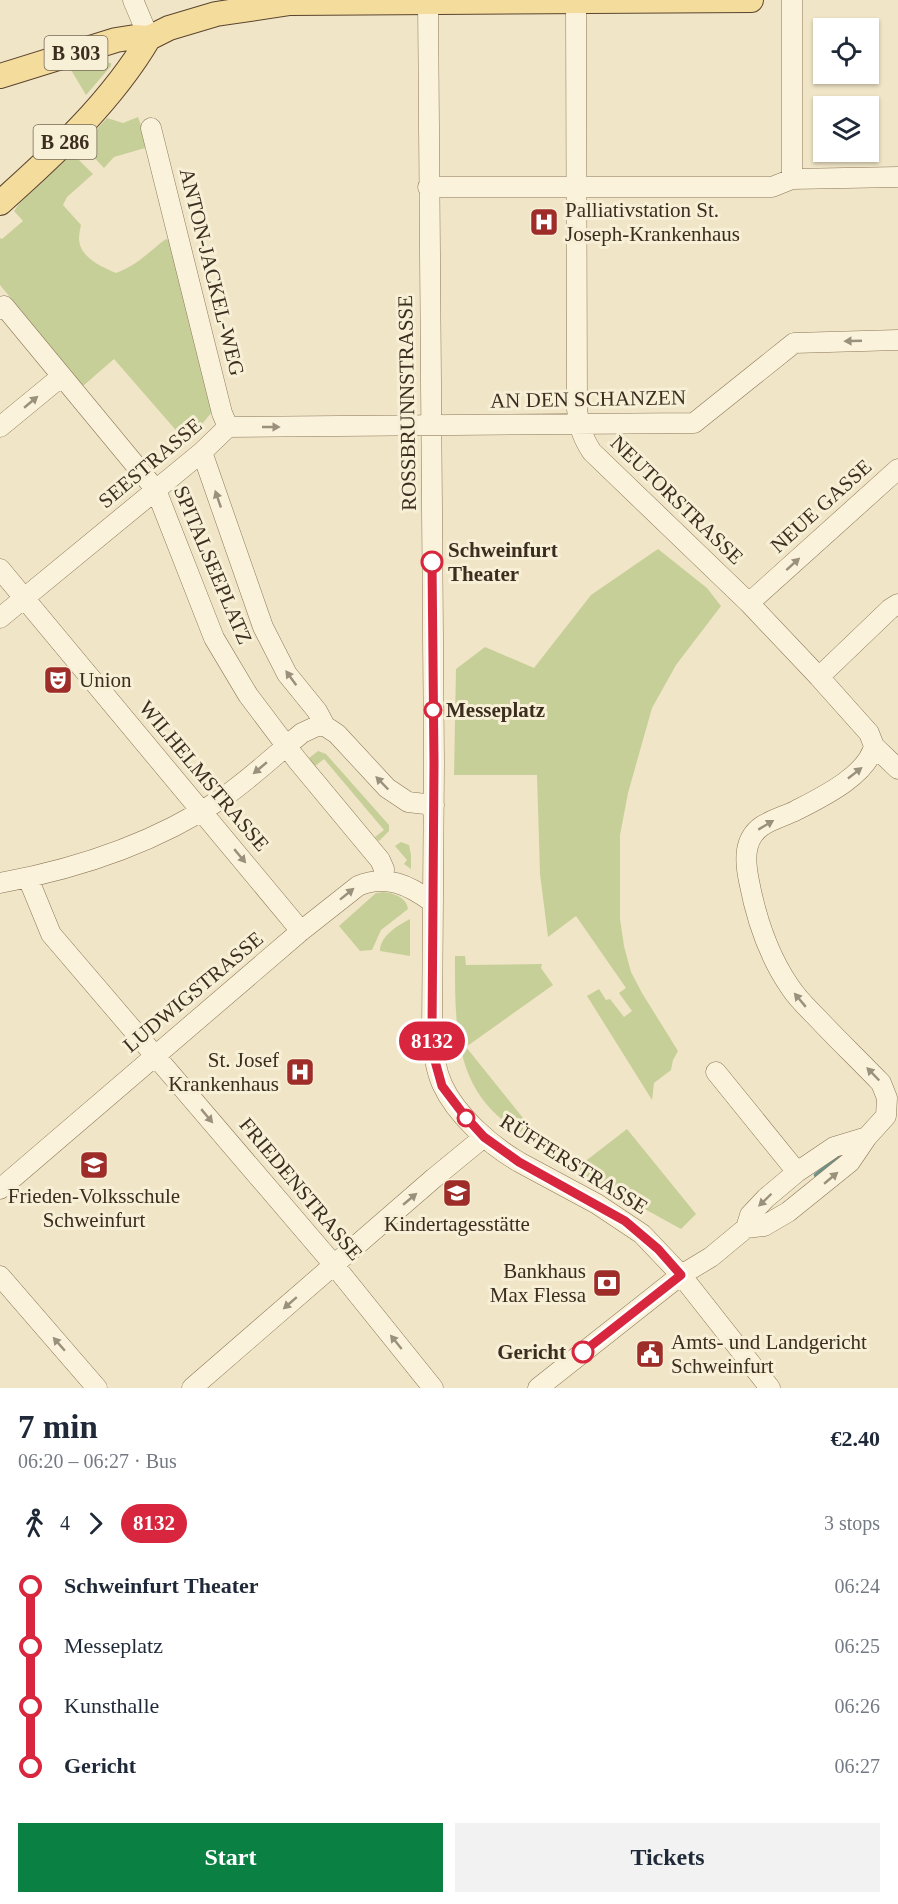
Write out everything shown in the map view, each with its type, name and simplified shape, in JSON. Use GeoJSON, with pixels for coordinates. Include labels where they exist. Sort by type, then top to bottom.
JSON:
{"type":"FeatureCollection","features":[{"type":"Feature","properties":{"kind":"main road"},"geometry":{"type":"LineString","coordinates":[[149,38],[169,28],[216,14],[270,4],[751,0]]}},
{"type":"Feature","properties":{"kind":"main road","name":"B 303"},"geometry":{"type":"LineString","coordinates":[[0,76],[116,40],[135,37],[149,38]]}},
{"type":"Feature","properties":{"kind":"main road","name":"B 286"},"geometry":{"type":"LineString","coordinates":[[0,202],[47,160],[89,116],[124,76],[149,38]]}},
{"type":"Feature","properties":{"kind":"street"},"geometry":{"type":"LineString","coordinates":[[133,0],[149,38]]}},
{"type":"Feature","properties":{"kind":"street"},"geometry":{"type":"LineString","coordinates":[[792,0],[792,179]]}},
{"type":"Feature","properties":{"kind":"street","name":"ROSSBRUNNSTRASSE"},"geometry":{"type":"LineString","coordinates":[[428,1],[434,805]]}},
{"type":"Feature","properties":{"kind":"street","name":"NEUTORSTRASSE"},"geometry":{"type":"LineString","coordinates":[[576,1],[579,425],[583,438],[592,452],[749,603],[819,677],[869,734],[874,746],[898,769]]}},
{"type":"Feature","properties":{"kind":"street","name":"ANTON-JACKEL-WEG"},"geometry":{"type":"LineString","coordinates":[[151,128],[222,413],[228,427]]}},
{"type":"Feature","properties":{"kind":"street"},"geometry":{"type":"LineString","coordinates":[[428,187],[772,187],[792,179],[898,177]]}},
{"type":"Feature","properties":{"kind":"street","name":"SPITALSEEPLATZ"},"geometry":{"type":"LineString","coordinates":[[2,308],[62,376],[156,490],[214,638],[248,695],[286,746],[380,860],[384,869],[383,879]]}},
{"type":"Feature","properties":{"kind":"street","name":"AN DEN SCHANZEN"},"geometry":{"type":"LineString","coordinates":[[432,425],[694,423],[794,343],[898,340]]}},
{"type":"Feature","properties":{"kind":"street"},"geometry":{"type":"LineString","coordinates":[[0,428],[62,376]]}},
{"type":"Feature","properties":{"kind":"street","name":"SEESTRASSE"},"geometry":{"type":"LineString","coordinates":[[0,618],[202,453],[228,427],[432,425]]}},
{"type":"Feature","properties":{"kind":"street","name":"SPITALSEEPLATZ"},"geometry":{"type":"LineString","coordinates":[[202,453],[263,627],[288,674],[317,711],[325,726],[337,734],[387,788],[408,802],[434,805]]}},
{"type":"Feature","properties":{"kind":"street","name":"NEUE GASSE"},"geometry":{"type":"LineString","coordinates":[[749,603],[898,469]]}},
{"type":"Feature","properties":{"kind":"street","name":"WILHELMSTRASSE"},"geometry":{"type":"LineString","coordinates":[[0,569],[302,931]]}},
{"type":"Feature","properties":{"kind":"street"},"geometry":{"type":"LineString","coordinates":[[819,677],[898,604]]}},
{"type":"Feature","properties":{"kind":"street"},"geometry":{"type":"LineString","coordinates":[[0,883],[76,865],[144,840],[223,798],[309,729],[325,726]]}},
{"type":"Feature","properties":{"kind":"street"},"geometry":{"type":"LineString","coordinates":[[746,1228],[764,1226],[788,1212],[850,1162],[867,1137],[892,1115],[881,1083],[807,1007],[791,989],[778,968],[762,930],[746,861],[749,844],[761,827],[834,789],[864,766],[872,756],[874,746]]}},
{"type":"Feature","properties":{"kind":"street","name":"RÜFFERSTRASSE"},"geometry":{"type":"LineString","coordinates":[[434,805],[432,1034],[435,1061],[442,1086],[484,1137],[519,1162],[625,1221],[658,1249],[770,1388]]}},
{"type":"Feature","properties":{"kind":"street","name":"FRIEDENSTRASSE"},"geometry":{"type":"LineString","coordinates":[[28,878],[51,934],[334,1265],[433,1388]]}},
{"type":"Feature","properties":{"kind":"street"},"geometry":{"type":"LineString","coordinates":[[383,879],[414,889],[432,902]]}},
{"type":"Feature","properties":{"kind":"street","name":"LUDWIGSTRASSE"},"geometry":{"type":"LineString","coordinates":[[0,1189],[302,931],[358,886],[383,879]]}},
{"type":"Feature","properties":{"kind":"street"},"geometry":{"type":"LineString","coordinates":[[716,1072],[797,1172]]}},
{"type":"Feature","properties":{"kind":"street"},"geometry":{"type":"LineString","coordinates":[[192,1388],[484,1137]]}},
{"type":"Feature","properties":{"kind":"street"},"geometry":{"type":"LineString","coordinates":[[538,1388],[681,1275],[711,1257],[746,1228],[750,1215],[797,1172],[834,1147],[867,1137]]}},
{"type":"Feature","properties":{"kind":"street"},"geometry":{"type":"LineString","coordinates":[[0,1276],[97,1388]]}},
{"type":"Feature","properties":{"kind":"green space"},"geometry":{"type":"Polygon","coordinates":[[[111,63],[111,66],[86,95],[71,70],[111,63]]]}},
{"type":"Feature","properties":{"kind":"green space"},"geometry":{"type":"Polygon","coordinates":[[[138,117],[145,148],[114,157],[104,168],[87,150],[86,141],[107,118],[123,123],[138,117]]]}},
{"type":"Feature","properties":{"kind":"green space"},"geometry":{"type":"Polygon","coordinates":[[[69,157],[79,160],[93,174],[67,197],[63,205],[81,225],[80,246],[87,257],[116,273],[137,262],[166,239],[172,241],[215,408],[187,443],[114,359],[83,386],[0,285],[0,238],[2,239],[23,221],[14,211],[69,157]]]}},
{"type":"Feature","properties":{"kind":"green space"},"geometry":{"type":"Polygon","coordinates":[[[658,549],[707,588],[721,606],[676,665],[652,708],[628,793],[620,835],[620,919],[624,946],[631,972],[678,1051],[671,1070],[654,1083],[652,1100],[587,996],[599,989],[606,1000],[610,999],[624,1017],[632,1011],[619,993],[626,988],[576,916],[548,937],[540,874],[537,775],[454,775],[456,669],[485,647],[534,668],[591,595],[658,549]]]}},
{"type":"Feature","properties":{"kind":"green space"},"geometry":{"type":"Polygon","coordinates":[[[318,751],[326,754],[389,825],[389,831],[379,841],[375,837],[384,830],[324,759],[315,766],[309,758],[318,751]]]}},
{"type":"Feature","properties":{"kind":"green space"},"geometry":{"type":"Polygon","coordinates":[[[401,842],[409,845],[411,869],[404,864],[407,860],[395,846],[401,842]]]}},
{"type":"Feature","properties":{"kind":"green space"},"geometry":{"type":"Polygon","coordinates":[[[383,892],[399,897],[408,909],[381,930],[372,950],[360,951],[339,926],[376,893],[383,892]]]}},
{"type":"Feature","properties":{"kind":"green space"},"geometry":{"type":"Polygon","coordinates":[[[410,919],[410,956],[380,951],[386,936],[410,919]]]}},
{"type":"Feature","properties":{"kind":"green space"},"geometry":{"type":"Polygon","coordinates":[[[455,956],[465,956],[466,965],[542,964],[541,968],[553,985],[466,1047],[531,1128],[524,1134],[501,1118],[483,1100],[471,1080],[458,1034],[455,956]]]}},
{"type":"Feature","properties":{"kind":"green space"},"geometry":{"type":"Polygon","coordinates":[[[627,1129],[696,1214],[681,1229],[574,1170],[627,1129]]]}},
{"type":"Feature","properties":{"kind":"waterway"},"geometry":{"type":"LineString","coordinates":[[816,1175],[843,1154]]}},
{"type":"Feature","properties":{"kind":"bus line","name":"8132"},"geometry":{"type":"LineString","coordinates":[[432,562],[434,763],[432,1034],[435,1061],[442,1086],[452,1101],[484,1137],[519,1162],[625,1221],[658,1249],[681,1275],[583,1352]]}},
{"type":"Feature","properties":{"kind":"place","name":"Palliativstation St. Joseph-Krankenhaus"},"geometry":{"type":"Point","coordinates":[544,222]}},
{"type":"Feature","properties":{"kind":"place","name":"Schweinfurt Theater"},"geometry":{"type":"Point","coordinates":[432,562]}},
{"type":"Feature","properties":{"kind":"place","name":"Union"},"geometry":{"type":"Point","coordinates":[58,680]}},
{"type":"Feature","properties":{"kind":"place","name":"Messeplatz"},"geometry":{"type":"Point","coordinates":[433,710]}},
{"type":"Feature","properties":{"kind":"place","name":"St. Josef Krankenhaus"},"geometry":{"type":"Point","coordinates":[300,1072]}},
{"type":"Feature","properties":{"kind":"place","name":"Frieden-Volksschule Schweinfurt"},"geometry":{"type":"Point","coordinates":[94,1165]}},
{"type":"Feature","properties":{"kind":"place","name":"Kindertagesstätte"},"geometry":{"type":"Point","coordinates":[457,1193]}},
{"type":"Feature","properties":{"kind":"place","name":"Bankhaus Max Flessa"},"geometry":{"type":"Point","coordinates":[607,1283]}},
{"type":"Feature","properties":{"kind":"place","name":"Gericht"},"geometry":{"type":"Point","coordinates":[583,1352]}},
{"type":"Feature","properties":{"kind":"place","name":"Amts- und Landgericht Schweinfurt"},"geometry":{"type":"Point","coordinates":[650,1354]}}]}
